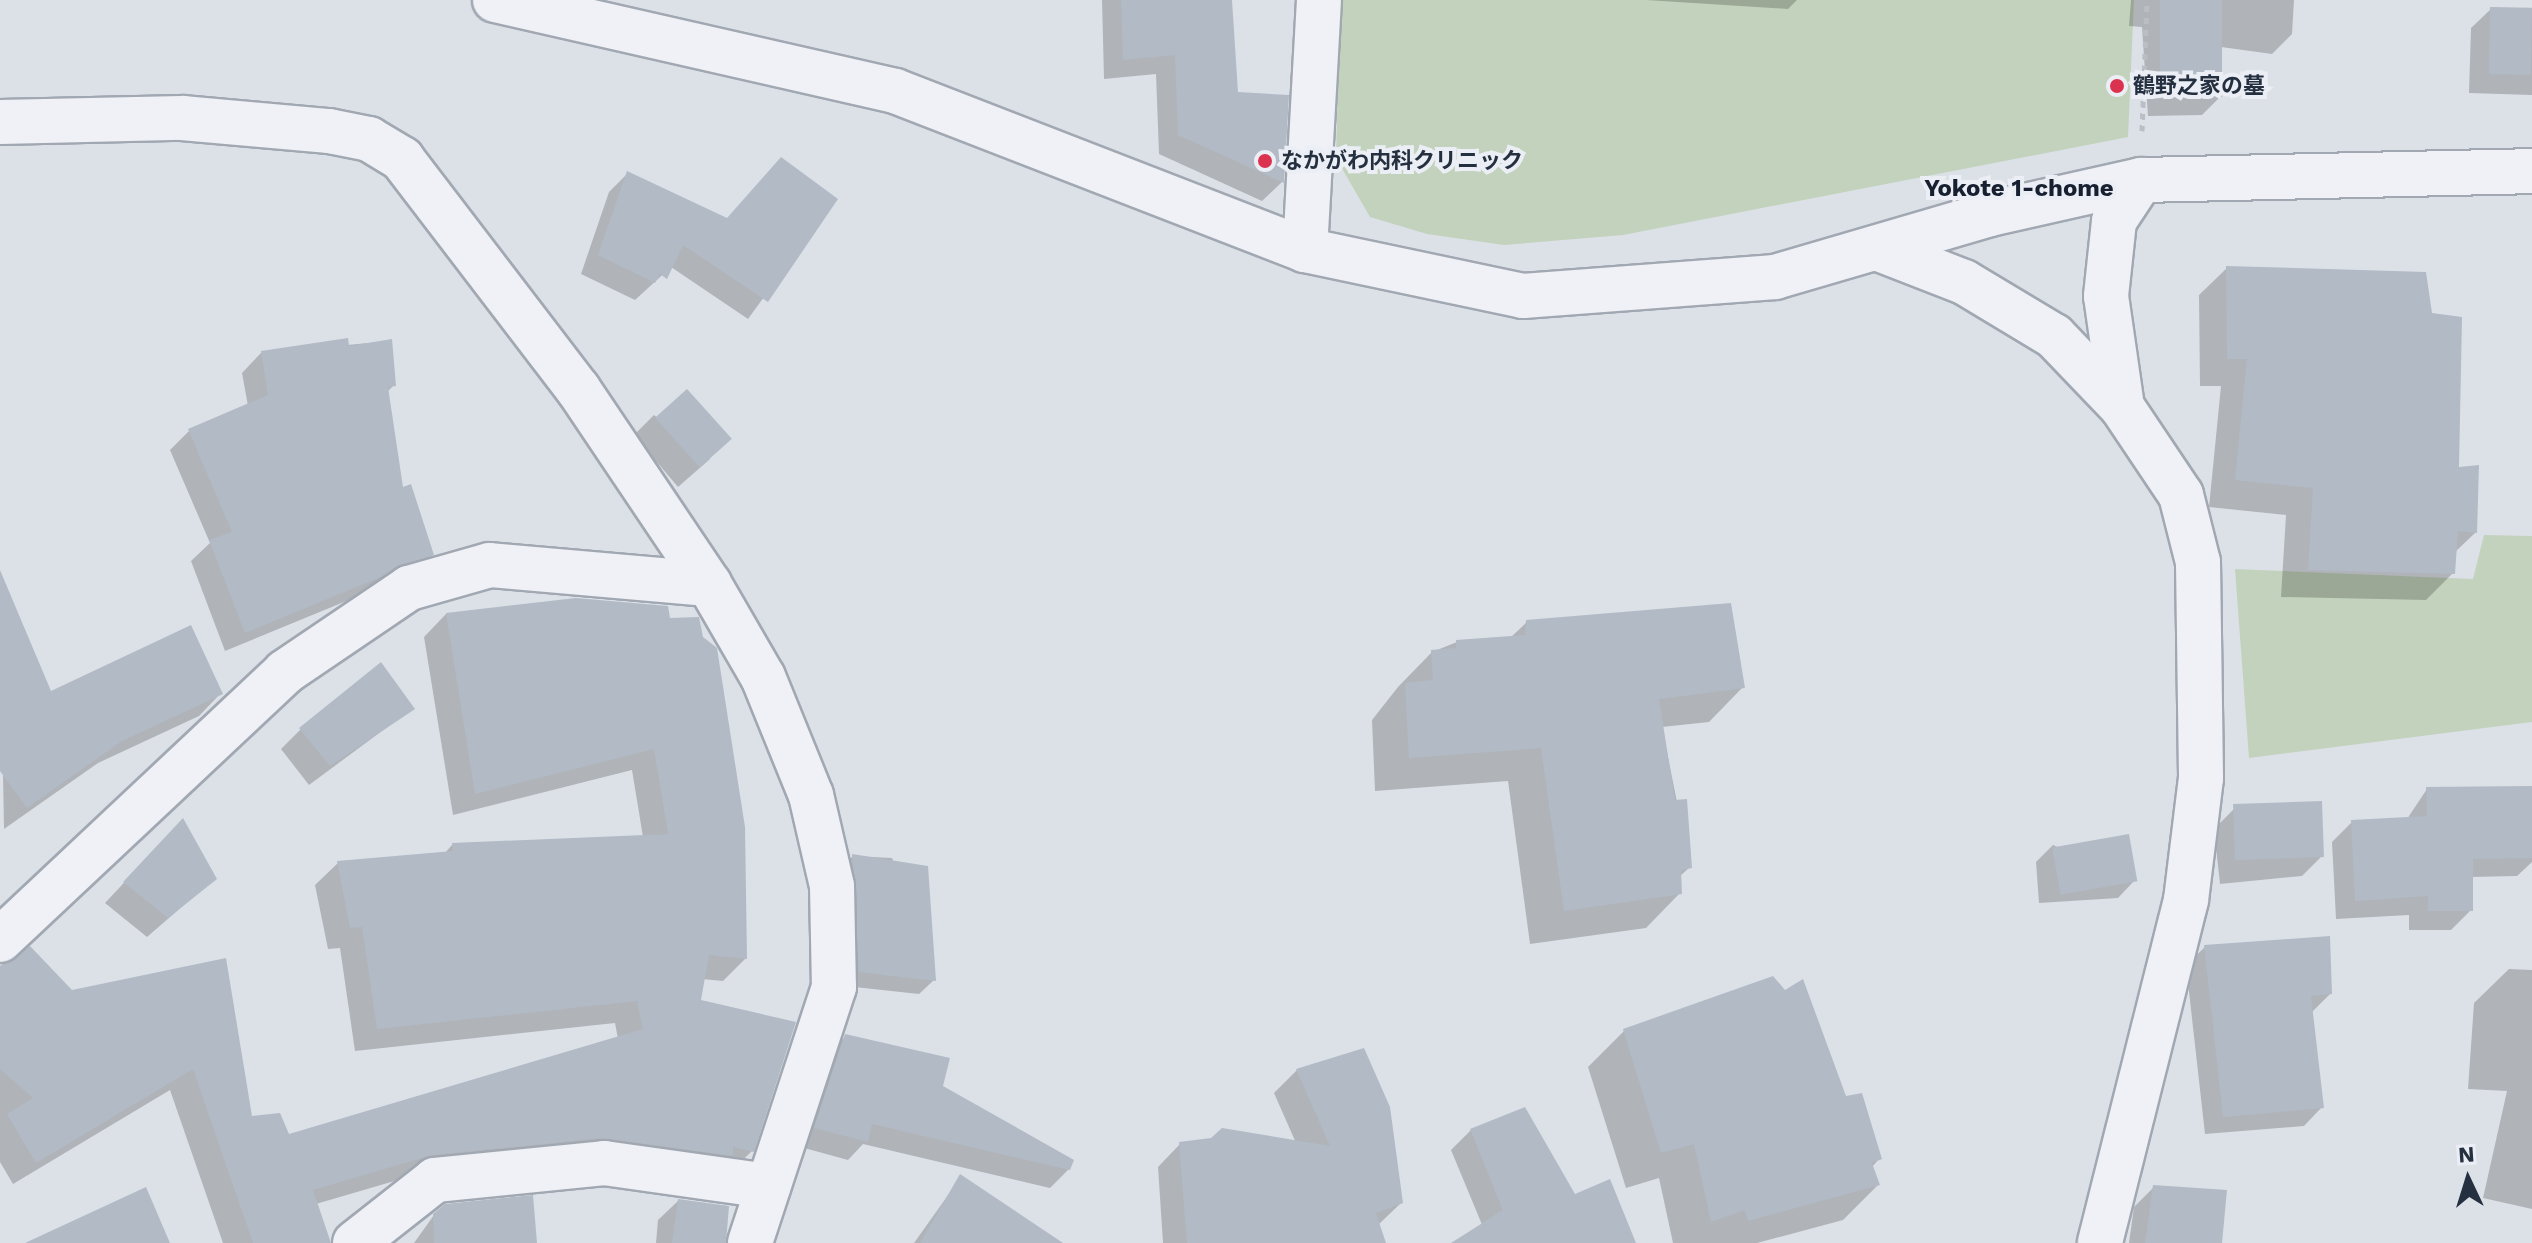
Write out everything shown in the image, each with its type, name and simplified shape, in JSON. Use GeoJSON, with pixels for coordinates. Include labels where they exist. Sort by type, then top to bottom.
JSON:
{"type":"FeatureCollection","features":[{"type":"Feature","properties":{"kind":"street"},"geometry":{"type":"LineString","coordinates":[[495,0],[895,91],[1305,250],[1523,296],[1775,277],[2141,180],[2532,171]]}},
{"type":"Feature","properties":{"kind":"street"},"geometry":{"type":"LineString","coordinates":[[1305,250],[1319,0]]}},
{"type":"Feature","properties":{"kind":"street"},"geometry":{"type":"LineString","coordinates":[[0,122],[182,118],[329,131],[369,139],[402,159],[578,389],[709,584],[775,706],[811,795],[832,886],[834,987],[750,1243]]}},
{"type":"Feature","properties":{"kind":"street"},"geometry":{"type":"LineString","coordinates":[[2122,407],[2106,296],[2114,221],[2141,180]]}},
{"type":"Feature","properties":{"kind":"street"},"geometry":{"type":"LineString","coordinates":[[1879,249],[1964,282],[2054,336],[2122,407],[2181,495],[2198,562],[2201,778],[2186,900],[2100,1243]]}},
{"type":"Feature","properties":{"kind":"street"},"geometry":{"type":"LineString","coordinates":[[0,940],[285,672],[409,588],[490,565],[709,584]]}},
{"type":"Feature","properties":{"kind":"street"},"geometry":{"type":"LineString","coordinates":[[355,1243],[435,1180],[604,1163],[768,1186]]}},
{"type":"Feature","properties":{"kind":"path"},"geometry":{"type":"LineString","coordinates":[[2141,180],[2147,0]]}},
{"type":"Feature","properties":{"kind":"green space"},"geometry":{"type":"Polygon","coordinates":[[[1340,0],[2134,0],[2128,137],[1623,235],[1504,245],[1427,234],[1370,217],[1336,158],[1340,0]]]}},
{"type":"Feature","properties":{"kind":"green space"},"geometry":{"type":"Polygon","coordinates":[[[2484,535],[2532,536],[2532,722],[2249,758],[2235,569],[2473,579],[2484,535]]]}},
{"type":"Feature","properties":{"kind":"building"},"geometry":{"type":"Polygon","coordinates":[[[1121,0],[1232,0],[1238,92],[1289,95],[1284,183],[1178,135],[1175,55],[1123,60],[1121,0]]]}},
{"type":"Feature","properties":{"kind":"building"},"geometry":{"type":"Polygon","coordinates":[[[2160,0],[2222,0],[2222,97],[2160,97],[2160,0]]]}},
{"type":"Feature","properties":{"kind":"building"},"geometry":{"type":"Polygon","coordinates":[[[2490,7],[2532,8],[2531,75],[2489,74],[2490,7]]]}},
{"type":"Feature","properties":{"kind":"building"},"geometry":{"type":"Polygon","coordinates":[[[781,157],[838,199],[768,302],[683,245],[667,279],[660,274],[655,283],[598,255],[627,171],[727,218],[781,157]]]}},
{"type":"Feature","properties":{"kind":"building"},"geometry":{"type":"Polygon","coordinates":[[[2226,266],[2426,272],[2432,313],[2462,317],[2459,467],[2479,465],[2477,533],[2458,531],[2455,574],[2308,570],[2313,488],[2235,480],[2247,359],[2227,359],[2226,266]]]}},
{"type":"Feature","properties":{"kind":"building"},"geometry":{"type":"Polygon","coordinates":[[[348,338],[349,346],[392,339],[396,386],[388,387],[403,487],[411,484],[434,555],[245,633],[209,540],[232,532],[188,429],[268,395],[261,351],[348,338]]]}},
{"type":"Feature","properties":{"kind":"building"},"geometry":{"type":"Polygon","coordinates":[[[687,389],[732,439],[700,468],[655,418],[687,389]]]}},
{"type":"Feature","properties":{"kind":"building"},"geometry":{"type":"Polygon","coordinates":[[[0,570],[51,691],[191,625],[223,694],[122,741],[27,808],[0,771],[0,570]]]}},
{"type":"Feature","properties":{"kind":"building"},"geometry":{"type":"Polygon","coordinates":[[[576,598],[668,606],[670,618],[699,617],[703,637],[717,648],[745,827],[747,959],[709,955],[701,1000],[796,1022],[754,1152],[733,1147],[733,1156],[602,1138],[432,1155],[313,1190],[331,1243],[253,1243],[193,1069],[36,1163],[7,1114],[33,1098],[0,1069],[0,966],[30,946],[72,990],[226,958],[252,1116],[280,1113],[289,1134],[643,1029],[637,1001],[377,1029],[362,927],[350,928],[337,861],[453,851],[452,843],[668,834],[654,749],[475,794],[446,613],[576,598]]]}},
{"type":"Feature","properties":{"kind":"building"},"geometry":{"type":"Polygon","coordinates":[[[1731,603],[1745,688],[1659,699],[1675,800],[1687,799],[1692,868],[1681,870],[1682,894],[1564,911],[1541,748],[1409,758],[1405,683],[1433,680],[1431,650],[1456,648],[1456,640],[1525,635],[1526,620],[1731,603]]]}},
{"type":"Feature","properties":{"kind":"building"},"geometry":{"type":"Polygon","coordinates":[[[381,662],[415,709],[330,766],[299,728],[381,662]]]}},
{"type":"Feature","properties":{"kind":"building"},"geometry":{"type":"Polygon","coordinates":[[[2532,786],[2532,858],[2473,859],[2473,911],[2428,911],[2428,896],[2355,901],[2351,820],[2427,816],[2426,787],[2532,786]]]}},
{"type":"Feature","properties":{"kind":"building"},"geometry":{"type":"Polygon","coordinates":[[[2322,801],[2324,857],[2235,860],[2233,804],[2322,801]]]}},
{"type":"Feature","properties":{"kind":"building"},"geometry":{"type":"Polygon","coordinates":[[[183,818],[217,879],[168,918],[123,882],[183,818]]]}},
{"type":"Feature","properties":{"kind":"building"},"geometry":{"type":"Polygon","coordinates":[[[2129,834],[2137,881],[2061,895],[2052,848],[2129,834]]]}},
{"type":"Feature","properties":{"kind":"building"},"geometry":{"type":"Polygon","coordinates":[[[852,854],[928,866],[936,981],[859,972],[852,854]]]}},
{"type":"Feature","properties":{"kind":"building"},"geometry":{"type":"Polygon","coordinates":[[[2330,936],[2332,994],[2311,996],[2324,1108],[2223,1117],[2204,945],[2330,936]]]}},
{"type":"Feature","properties":{"kind":"building"},"geometry":{"type":"Polygon","coordinates":[[[1773,976],[1785,990],[1803,979],[1846,1096],[1862,1093],[1882,1159],[1872,1163],[1880,1185],[1748,1221],[1745,1210],[1711,1222],[1694,1144],[1661,1153],[1623,1029],[1773,976]]]}},
{"type":"Feature","properties":{"kind":"building"},"geometry":{"type":"Polygon","coordinates":[[[845,1034],[950,1058],[943,1086],[1074,1160],[1070,1170],[872,1124],[868,1142],[814,1128],[845,1034]]]}},
{"type":"Feature","properties":{"kind":"building"},"geometry":{"type":"Polygon","coordinates":[[[1364,1048],[1390,1107],[1403,1203],[1376,1213],[1386,1243],[1187,1243],[1179,1142],[1211,1138],[1222,1128],[1330,1146],[1296,1069],[1364,1048]]]}},
{"type":"Feature","properties":{"kind":"building"},"geometry":{"type":"Polygon","coordinates":[[[1525,1107],[1575,1194],[1610,1179],[1636,1243],[1451,1243],[1503,1210],[1470,1129],[1525,1107]]]}},
{"type":"Feature","properties":{"kind":"building"},"geometry":{"type":"Polygon","coordinates":[[[960,1174],[1063,1243],[920,1243],[960,1174]]]}},
{"type":"Feature","properties":{"kind":"building"},"geometry":{"type":"Polygon","coordinates":[[[2153,1185],[2227,1190],[2222,1243],[2145,1243],[2153,1185]]]}},
{"type":"Feature","properties":{"kind":"building"},"geometry":{"type":"Polygon","coordinates":[[[146,1187],[170,1243],[25,1243],[146,1187]]]}},
{"type":"Feature","properties":{"kind":"building"},"geometry":{"type":"Polygon","coordinates":[[[533,1195],[537,1243],[434,1243],[433,1214],[445,1204],[533,1195]]]}},
{"type":"Feature","properties":{"kind":"building"},"geometry":{"type":"Polygon","coordinates":[[[678,1199],[729,1206],[726,1243],[672,1243],[678,1199]]]}},
{"type":"Feature","properties":{"kind":"place","name":"鶴野之家の墓"},"geometry":{"type":"Point","coordinates":[2117,86]}},
{"type":"Feature","properties":{"kind":"place","name":"なかがわ内科クリニック"},"geometry":{"type":"Point","coordinates":[1265,161]}},
{"type":"Feature","properties":{"kind":"district","name":"Yokote 1-chome"},"geometry":{"type":"Point","coordinates":[2019,189]}}]}
